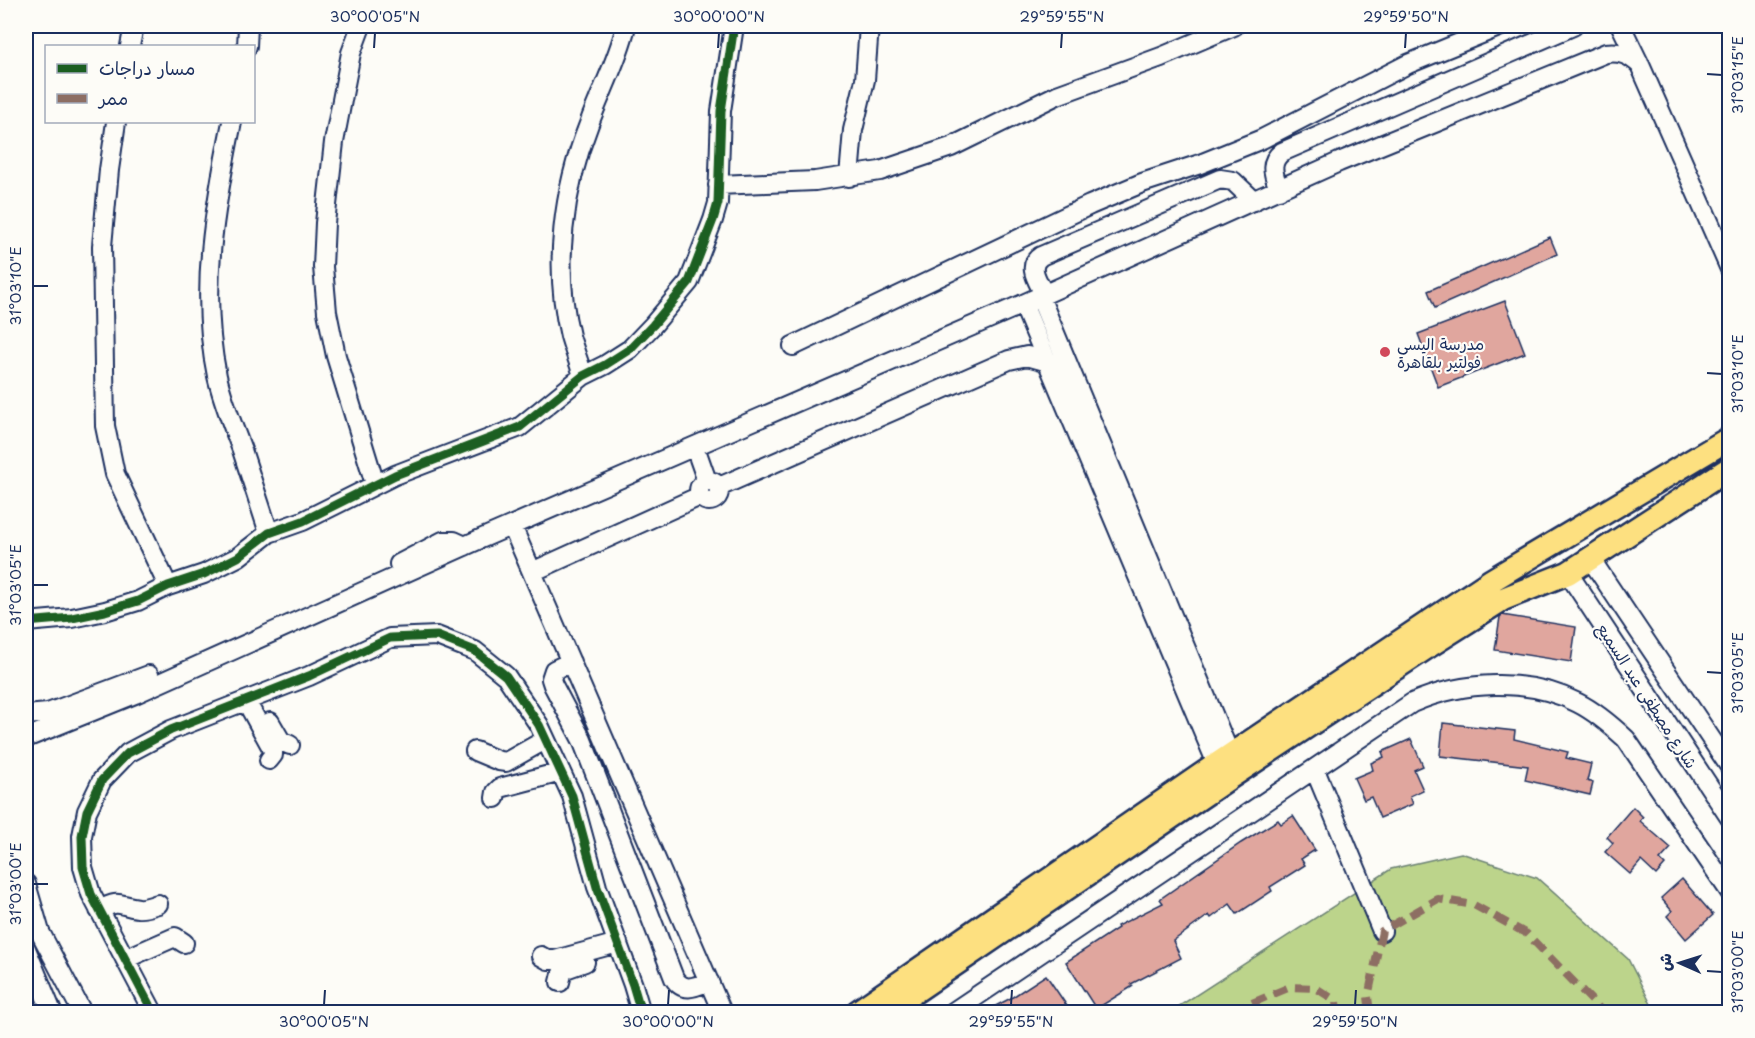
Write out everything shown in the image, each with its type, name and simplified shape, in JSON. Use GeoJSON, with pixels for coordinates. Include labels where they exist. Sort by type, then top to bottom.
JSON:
{"type":"FeatureCollection","features":[{"type":"Feature","properties":{"kind":"main road"},"geometry":{"type":"LineString","coordinates":[[857,1012],[1224,760],[1492,580],[1730,438]]}},
{"type":"Feature","properties":{"kind":"main road"},"geometry":{"type":"LineString","coordinates":[[885,1012],[1429,645],[1503,599],[1568,573],[1730,468]]}},
{"type":"Feature","properties":{"kind":"street"},"geometry":{"type":"LineString","coordinates":[[130,45],[134,26]]}},
{"type":"Feature","properties":{"kind":"street"},"geometry":{"type":"LineString","coordinates":[[247,45],[248,26]]}},
{"type":"Feature","properties":{"kind":"street"},"geometry":{"type":"LineString","coordinates":[[361,26],[351,52],[334,142],[325,222],[323,267],[327,312],[336,356],[375,484]]}},
{"type":"Feature","properties":{"kind":"street"},"geometry":{"type":"LineString","coordinates":[[583,376],[570,336],[565,310],[562,273],[566,215],[579,154],[626,26]]}},
{"type":"Feature","properties":{"kind":"street"},"geometry":{"type":"LineString","coordinates":[[26,622],[72,618],[105,611],[138,602],[168,586],[204,574],[238,557],[269,533],[303,521],[375,484],[520,427],[583,376],[630,349],[654,325],[689,282],[713,220],[718,203],[721,111],[734,26]]}},
{"type":"Feature","properties":{"kind":"street"},"geometry":{"type":"LineString","coordinates":[[849,177],[853,130],[865,80],[869,26]]}},
{"type":"Feature","properties":{"kind":"street"},"geometry":{"type":"LineString","coordinates":[[718,185],[815,182],[880,171],[951,147],[1057,95],[1161,57],[1234,26]]}},
{"type":"Feature","properties":{"kind":"street"},"geometry":{"type":"LineString","coordinates":[[793,346],[1090,205],[1142,183],[1200,164],[1262,139],[1408,64],[1501,26]]}},
{"type":"Feature","properties":{"kind":"street"},"geometry":{"type":"LineString","coordinates":[[1279,190],[1273,164],[1282,152],[1573,26]]}},
{"type":"Feature","properties":{"kind":"street"},"geometry":{"type":"LineString","coordinates":[[1620,26],[1640,65],[1730,269]]}},
{"type":"Feature","properties":{"kind":"street"},"geometry":{"type":"LineString","coordinates":[[26,738],[135,694],[472,543],[1042,296],[1339,162],[1599,55],[1622,53],[1640,65]]}},
{"type":"Feature","properties":{"kind":"street"},"geometry":{"type":"LineString","coordinates":[[116,123],[102,246],[105,426],[115,474],[168,586]]}},
{"type":"Feature","properties":{"kind":"street"},"geometry":{"type":"LineString","coordinates":[[232,123],[218,198],[211,254],[208,299],[211,338],[228,414],[269,533]]}},
{"type":"Feature","properties":{"kind":"street"},"geometry":{"type":"LineString","coordinates":[[1224,760],[1033,268],[1035,260],[1041,256],[1220,179],[1229,179],[1237,183],[1254,201]]}},
{"type":"Feature","properties":{"kind":"street"},"geometry":{"type":"LineString","coordinates":[[1023,304],[1045,361],[1224,760]]}},
{"type":"Feature","properties":{"kind":"street"},"geometry":{"type":"LineString","coordinates":[[532,572],[709,488],[1009,360],[1027,356],[1045,361]]}},
{"type":"Feature","properties":{"kind":"street"},"geometry":{"type":"LineString","coordinates":[[695,447],[709,488]]}},
{"type":"Feature","properties":{"kind":"street"},"geometry":{"type":"LineString","coordinates":[[512,526],[722,1012]]}},
{"type":"Feature","properties":{"kind":"street"},"geometry":{"type":"LineString","coordinates":[[26,715],[48,713],[130,683],[327,598],[443,541],[472,543]]}},
{"type":"Feature","properties":{"kind":"street","name":"شارع مصطفى عبد السميع"},"geometry":{"type":"LineString","coordinates":[[1590,558],[1730,766]]}},
{"type":"Feature","properties":{"kind":"street","name":"شارع مصطفى عبد السميع"},"geometry":{"type":"LineString","coordinates":[[1568,573],[1730,818]]}},
{"type":"Feature","properties":{"kind":"street"},"geometry":{"type":"LineString","coordinates":[[153,1012],[91,894],[83,867],[82,836],[87,811],[102,780],[128,753],[171,730],[309,675],[390,638],[437,636],[475,651],[506,676],[539,725],[572,796],[597,887],[641,1012]]}},
{"type":"Feature","properties":{"kind":"street"},"geometry":{"type":"LineString","coordinates":[[571,662],[554,670],[552,682],[582,740],[674,978],[678,985],[686,988],[709,981]]}},
{"type":"Feature","properties":{"kind":"street"},"geometry":{"type":"LineString","coordinates":[[953,1012],[1412,703],[1457,688],[1487,685],[1550,692],[1579,703],[1605,721],[1626,739],[1730,892]]}},
{"type":"Feature","properties":{"kind":"street"},"geometry":{"type":"LineString","coordinates":[[251,699],[281,741],[290,745]]}},
{"type":"Feature","properties":{"kind":"street"},"geometry":{"type":"LineString","coordinates":[[251,699],[273,750],[273,755],[269,760]]}},
{"type":"Feature","properties":{"kind":"street"},"geometry":{"type":"LineString","coordinates":[[475,751],[506,762],[545,740]]}},
{"type":"Feature","properties":{"kind":"street"},"geometry":{"type":"LineString","coordinates":[[1315,770],[1382,931]]}},
{"type":"Feature","properties":{"kind":"street"},"geometry":{"type":"LineString","coordinates":[[495,798],[500,788],[561,772]]}},
{"type":"Feature","properties":{"kind":"street"},"geometry":{"type":"LineString","coordinates":[[26,884],[40,932],[82,1012]]}},
{"type":"Feature","properties":{"kind":"street"},"geometry":{"type":"LineString","coordinates":[[99,910],[112,904],[123,903],[137,908],[158,904]]}},
{"type":"Feature","properties":{"kind":"street"},"geometry":{"type":"LineString","coordinates":[[125,959],[175,937],[184,943]]}},
{"type":"Feature","properties":{"kind":"street"},"geometry":{"type":"LineString","coordinates":[[541,956],[548,960],[555,960],[620,947]]}},
{"type":"Feature","properties":{"kind":"street"},"geometry":{"type":"LineString","coordinates":[[560,982],[563,970],[566,968],[620,947]]}},
{"type":"Feature","properties":{"kind":"street"},"geometry":{"type":"LineString","coordinates":[[26,949],[52,1012]]}},
{"type":"Feature","properties":{"kind":"green space"},"geometry":{"type":"Polygon","coordinates":[[[1461,853],[1537,878],[1628,959],[1655,1012],[1170,1012],[1391,869],[1461,853]]]}},
{"type":"Feature","properties":{"kind":"building"},"geometry":{"type":"Polygon","coordinates":[[[1550,237],[1557,254],[1435,308],[1428,291],[1550,237]]]}},
{"type":"Feature","properties":{"kind":"building"},"geometry":{"type":"Polygon","coordinates":[[[1505,301],[1525,353],[1438,387],[1418,334],[1505,301]]]}},
{"type":"Feature","properties":{"kind":"building"},"geometry":{"type":"Polygon","coordinates":[[[1502,615],[1576,627],[1571,662],[1495,650],[1502,615]]]}},
{"type":"Feature","properties":{"kind":"building"},"geometry":{"type":"Polygon","coordinates":[[[1443,723],[1515,731],[1514,739],[1568,752],[1566,758],[1591,764],[1587,781],[1593,783],[1590,795],[1525,780],[1528,766],[1440,756],[1443,723]]]}},
{"type":"Feature","properties":{"kind":"building"},"geometry":{"type":"Polygon","coordinates":[[[1411,739],[1423,766],[1414,770],[1423,790],[1410,796],[1413,804],[1380,818],[1371,797],[1364,800],[1354,778],[1373,770],[1371,763],[1384,757],[1382,752],[1411,739]]]}},
{"type":"Feature","properties":{"kind":"building"},"geometry":{"type":"Polygon","coordinates":[[[1633,807],[1643,817],[1640,821],[1671,848],[1660,860],[1665,865],[1656,875],[1641,861],[1630,874],[1605,852],[1613,843],[1607,837],[1633,807]]]}},
{"type":"Feature","properties":{"kind":"building"},"geometry":{"type":"Polygon","coordinates":[[[1293,816],[1315,850],[1301,859],[1305,865],[1270,887],[1272,891],[1237,914],[1230,904],[1211,918],[1209,915],[1173,941],[1181,958],[1131,984],[1133,986],[1096,1009],[1066,962],[1118,928],[1117,926],[1163,903],[1160,899],[1241,843],[1278,820],[1281,824],[1293,816]]]}},
{"type":"Feature","properties":{"kind":"building"},"geometry":{"type":"Polygon","coordinates":[[[1682,879],[1713,915],[1686,939],[1667,916],[1672,911],[1661,898],[1682,879]]]}},
{"type":"Feature","properties":{"kind":"building"},"geometry":{"type":"Polygon","coordinates":[[[1046,975],[1071,1012],[984,1012],[1011,998],[1046,975]]]}},
{"type":"Feature","properties":{"kind":"marked path"},"geometry":{"type":"LineString","coordinates":[[1370,1012],[1368,997],[1382,931],[1438,899],[1474,905],[1527,934],[1603,1012]]}},
{"type":"Feature","properties":{"kind":"marked path"},"geometry":{"type":"LineString","coordinates":[[1231,1012],[1290,987],[1316,988],[1336,1001],[1337,1012]]}},
{"type":"Feature","properties":{"kind":"cycle path"},"geometry":{"type":"LineString","coordinates":[[26,622],[72,618],[105,611],[138,601],[168,586],[204,574],[238,557],[269,533],[303,521],[395,475],[520,427],[583,376],[630,349],[689,282],[713,220],[718,203],[721,111],[734,26]]}},
{"type":"Feature","properties":{"kind":"cycle path"},"geometry":{"type":"LineString","coordinates":[[153,1012],[91,894],[83,867],[82,836],[87,811],[102,780],[128,753],[171,730],[309,676],[390,638],[437,636],[475,651],[506,676],[539,725],[572,796],[597,887],[641,1012]]}},
{"type":"Feature","properties":{"kind":"place","name":"مدرسة اليسي فولتير بلقاهرة"},"geometry":{"type":"Point","coordinates":[1385,352]}}]}
